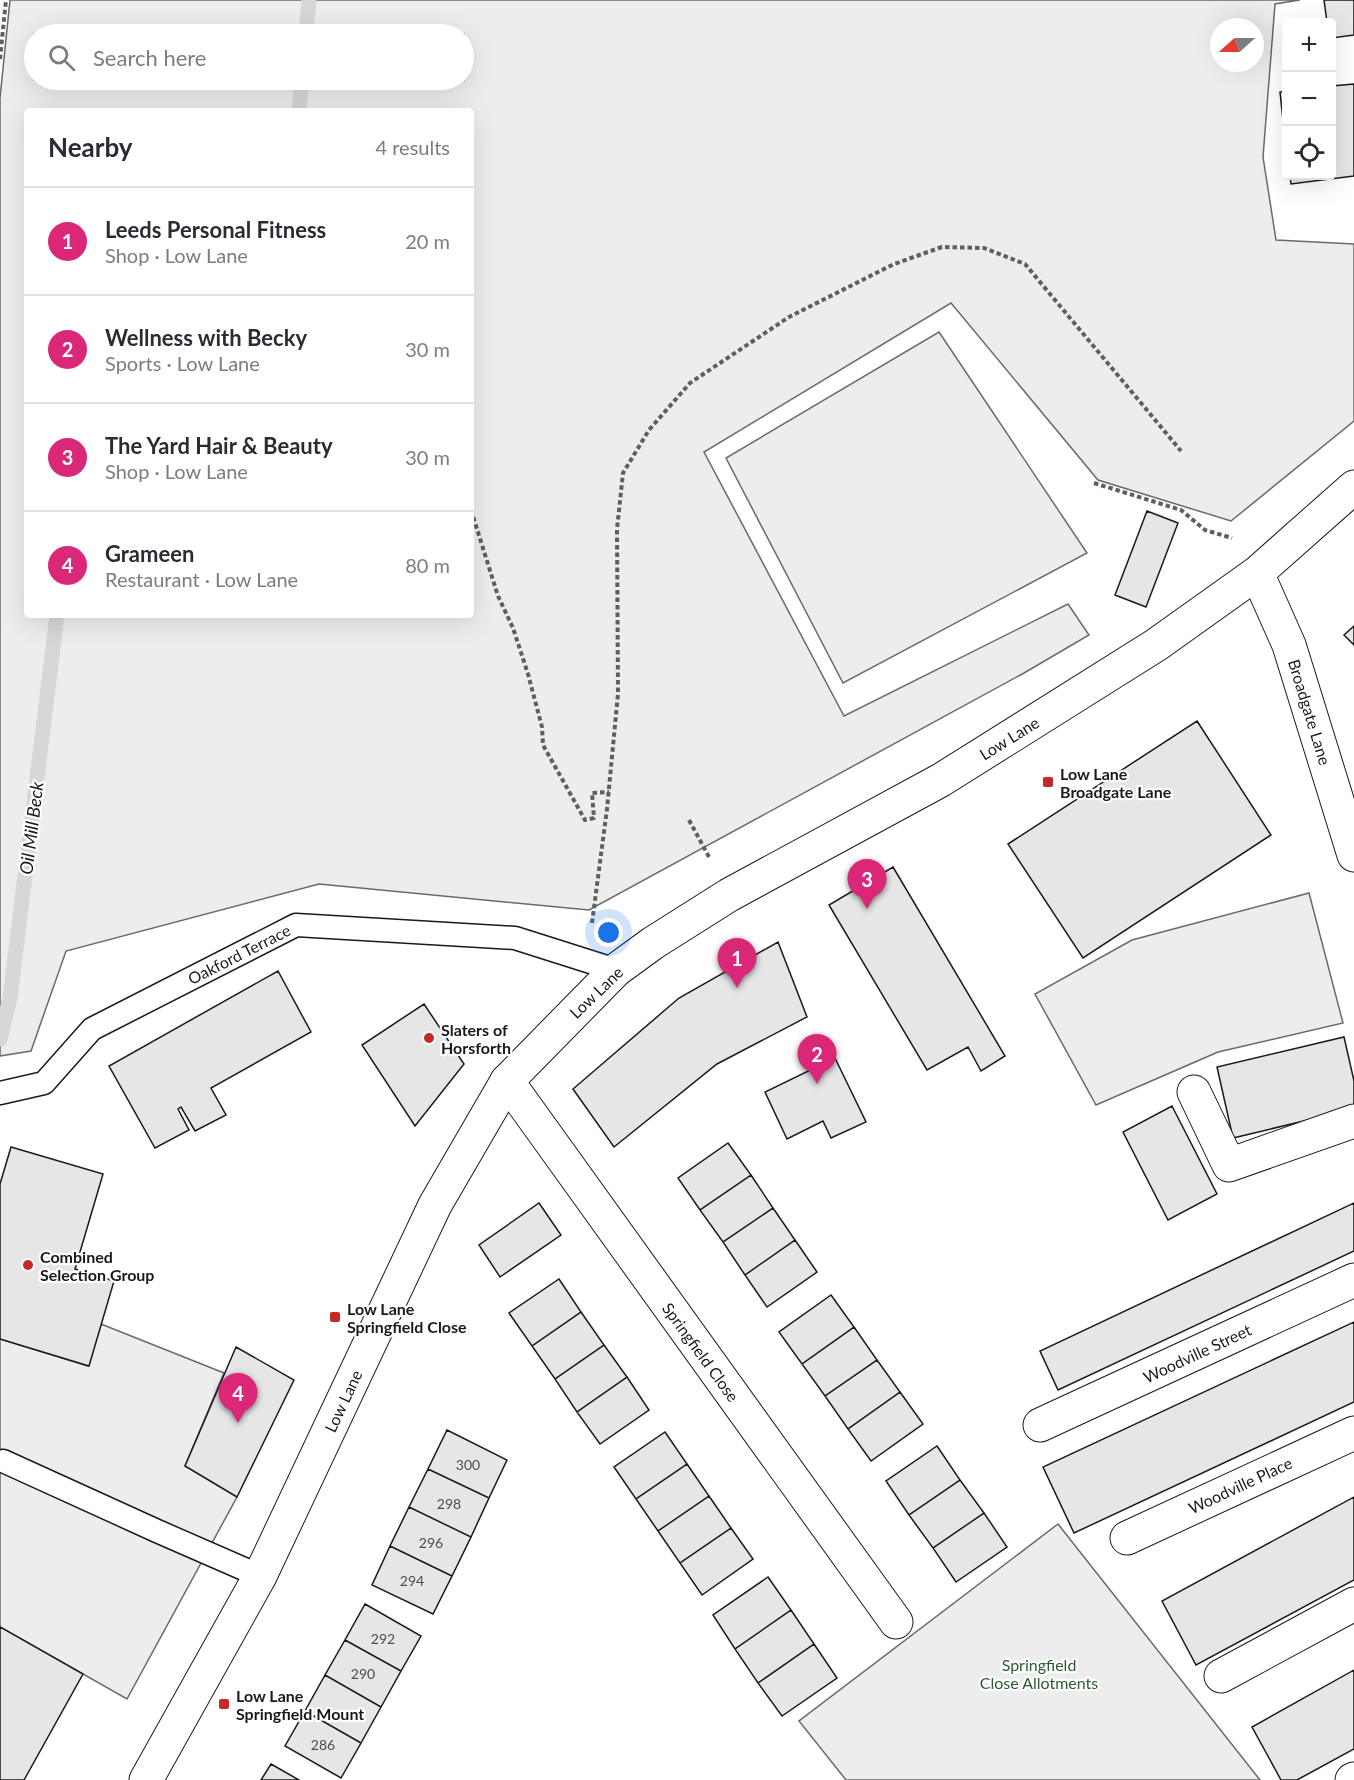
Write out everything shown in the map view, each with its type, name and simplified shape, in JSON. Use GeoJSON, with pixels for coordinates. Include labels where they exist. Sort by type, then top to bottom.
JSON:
{"type":"FeatureCollection","features":[{"type":"Feature","properties":{"kind":"street","name":"Low Lane"},"geometry":{"type":"LineString","coordinates":[[146,1780],[260,1576],[435,1205],[507,1081],[616,970],[653,943],[729,895],[941,780],[1156,645],[1257,573],[1354,488]]}},
{"type":"Feature","properties":{"kind":"street","name":"Broadgate Lane"},"geometry":{"type":"LineString","coordinates":[[1257,573],[1289,645],[1352,843]]}},
{"type":"Feature","properties":{"kind":"street","name":"Springfield Close"},"geometry":{"type":"LineString","coordinates":[[507,1081],[896,1622]]}},
{"type":"Feature","properties":{"kind":"street"},"geometry":{"type":"LineString","coordinates":[[1194,1092],[1229,1165],[1354,1121]]}},
{"type":"Feature","properties":{"kind":"street","name":"Woodville Street"},"geometry":{"type":"LineString","coordinates":[[1040,1425],[1354,1280]]}},
{"type":"Feature","properties":{"kind":"street","name":"Woodville Place"},"geometry":{"type":"LineString","coordinates":[[1126,1538],[1354,1432]]}},
{"type":"Feature","properties":{"kind":"street"},"geometry":{"type":"LineString","coordinates":[[1221,1676],[1354,1604]]}},
{"type":"Feature","properties":{"kind":"lane","name":"Oakford Terrace"},"geometry":{"type":"LineString","coordinates":[[0,1093],[44,1083],[92,1029],[296,925],[514,938],[616,970]]}},
{"type":"Feature","properties":{"kind":"lane"},"geometry":{"type":"LineString","coordinates":[[3,1461],[260,1576]]}},
{"type":"Feature","properties":{"kind":"path"},"geometry":{"type":"LineString","coordinates":[[0,58],[6,0]]}},
{"type":"Feature","properties":{"kind":"path"},"geometry":{"type":"LineString","coordinates":[[592,927],[609,792],[618,694],[617,529],[623,473],[649,430],[690,383],[789,317],[894,264],[942,247],[984,248],[1025,264],[1182,451]]}},
{"type":"Feature","properties":{"kind":"path"},"geometry":{"type":"LineString","coordinates":[[1094,483],[1181,510],[1205,530],[1232,538],[1257,573]]}},
{"type":"Feature","properties":{"kind":"path"},"geometry":{"type":"LineString","coordinates":[[474,520],[498,596],[519,646],[542,727],[543,745],[585,820],[594,818],[592,793],[609,792]]}},
{"type":"Feature","properties":{"kind":"shaded area"},"geometry":{"type":"Polygon","coordinates":[[[10,0],[1300,0],[1275,4],[1263,157],[1276,240],[1354,244],[1354,421],[1231,521],[1098,480],[951,303],[704,452],[844,716],[1068,604],[1089,635],[1024,673],[589,910],[319,884],[66,951],[31,1051],[0,1056],[0,98],[10,0]]]}},
{"type":"Feature","properties":{"kind":"shaded area"},"geometry":{"type":"Polygon","coordinates":[[[939,332],[1087,553],[843,683],[726,458],[939,332]]]}},
{"type":"Feature","properties":{"kind":"shaded area"},"geometry":{"type":"Polygon","coordinates":[[[1309,893],[1343,1023],[1218,1052],[1096,1105],[1035,994],[1132,940],[1309,893]]]}},
{"type":"Feature","properties":{"kind":"shaded area"},"geometry":{"type":"Polygon","coordinates":[[[101,1324],[224,1373],[185,1466],[237,1497],[127,1699],[0,1627],[0,1339],[88,1366],[101,1324]]]}},
{"type":"Feature","properties":{"kind":"shaded area","name":"Springfield Close Allotments"},"geometry":{"type":"Polygon","coordinates":[[[1058,1524],[1260,1780],[846,1780],[799,1721],[1058,1524]]]}},
{"type":"Feature","properties":{"kind":"building"},"geometry":{"type":"Polygon","coordinates":[[[1324,0],[1354,0],[1354,35],[1336,37],[1336,18],[1326,18],[1324,0]]]}},
{"type":"Feature","properties":{"kind":"building"},"geometry":{"type":"Polygon","coordinates":[[[1354,84],[1354,176],[1336,178],[1336,126],[1336,86],[1354,84]]]}},
{"type":"Feature","properties":{"kind":"building"},"geometry":{"type":"Polygon","coordinates":[[[1290,180],[1322,180],[1291,184],[1290,180]]]}},
{"type":"Feature","properties":{"kind":"building"},"geometry":{"type":"Polygon","coordinates":[[[1147,511],[1178,523],[1146,607],[1115,595],[1147,511]]]}},
{"type":"Feature","properties":{"kind":"building"},"geometry":{"type":"Polygon","coordinates":[[[1354,626],[1354,645],[1344,635],[1354,626]]]}},
{"type":"Feature","properties":{"kind":"building"},"geometry":{"type":"Polygon","coordinates":[[[1197,721],[1271,835],[1083,958],[1008,844],[1197,721]]]}},
{"type":"Feature","properties":{"kind":"building"},"geometry":{"type":"Polygon","coordinates":[[[893,867],[1005,1056],[981,1071],[968,1047],[927,1070],[829,905],[893,867]]]}},
{"type":"Feature","properties":{"kind":"building"},"geometry":{"type":"Polygon","coordinates":[[[778,942],[807,1017],[717,1064],[614,1147],[573,1089],[679,998],[778,942]]]}},
{"type":"Feature","properties":{"kind":"building"},"geometry":{"type":"Polygon","coordinates":[[[278,971],[311,1032],[211,1088],[226,1115],[195,1131],[181,1107],[178,1109],[189,1130],[155,1148],[109,1066],[278,971]]]}},
{"type":"Feature","properties":{"kind":"building"},"geometry":{"type":"Polygon","coordinates":[[[424,1004],[464,1064],[415,1126],[362,1045],[424,1004]]]}},
{"type":"Feature","properties":{"kind":"building"},"geometry":{"type":"Polygon","coordinates":[[[1344,1037],[1354,1081],[1354,1109],[1233,1138],[1217,1067],[1344,1037]]]}},
{"type":"Feature","properties":{"kind":"building"},"geometry":{"type":"Polygon","coordinates":[[[835,1058],[866,1122],[831,1138],[823,1121],[787,1139],[765,1092],[835,1058]]]}},
{"type":"Feature","properties":{"kind":"building"},"geometry":{"type":"Polygon","coordinates":[[[1172,1106],[1217,1194],[1168,1220],[1123,1132],[1172,1106]]]}},
{"type":"Feature","properties":{"kind":"building"},"geometry":{"type":"Polygon","coordinates":[[[728,1143],[751,1175],[700,1210],[678,1178],[728,1143]]]}},
{"type":"Feature","properties":{"kind":"building"},"geometry":{"type":"Polygon","coordinates":[[[11,1147],[103,1174],[75,1269],[114,1281],[89,1366],[0,1339],[0,1184],[11,1147]]]}},
{"type":"Feature","properties":{"kind":"building"},"geometry":{"type":"Polygon","coordinates":[[[751,1175],[773,1208],[723,1242],[700,1210],[751,1175]]]}},
{"type":"Feature","properties":{"kind":"building"},"geometry":{"type":"Polygon","coordinates":[[[539,1203],[561,1235],[500,1277],[479,1245],[539,1203]]]}},
{"type":"Feature","properties":{"kind":"building"},"geometry":{"type":"Polygon","coordinates":[[[1354,1203],[1354,1251],[1058,1390],[1040,1351],[1354,1203]]]}},
{"type":"Feature","properties":{"kind":"building"},"geometry":{"type":"Polygon","coordinates":[[[773,1208],[795,1240],[745,1275],[723,1242],[773,1208]]]}},
{"type":"Feature","properties":{"kind":"building"},"geometry":{"type":"Polygon","coordinates":[[[795,1240],[817,1272],[767,1307],[745,1275],[795,1240]]]}},
{"type":"Feature","properties":{"kind":"building"},"geometry":{"type":"Polygon","coordinates":[[[559,1279],[581,1312],[532,1346],[509,1313],[559,1279]]]}},
{"type":"Feature","properties":{"kind":"building"},"geometry":{"type":"Polygon","coordinates":[[[831,1295],[854,1327],[802,1364],[779,1332],[831,1295]]]}},
{"type":"Feature","properties":{"kind":"building"},"geometry":{"type":"Polygon","coordinates":[[[581,1312],[604,1345],[555,1379],[532,1346],[581,1312]]]}},
{"type":"Feature","properties":{"kind":"building"},"geometry":{"type":"Polygon","coordinates":[[[1354,1322],[1354,1402],[1074,1533],[1043,1467],[1354,1322]]]}},
{"type":"Feature","properties":{"kind":"building"},"geometry":{"type":"Polygon","coordinates":[[[854,1327],[877,1360],[825,1396],[802,1364],[854,1327]]]}},
{"type":"Feature","properties":{"kind":"building"},"geometry":{"type":"Polygon","coordinates":[[[604,1345],[627,1377],[577,1412],[555,1379],[604,1345]]]}},
{"type":"Feature","properties":{"kind":"building"},"geometry":{"type":"Polygon","coordinates":[[[236,1347],[294,1380],[237,1497],[185,1466],[236,1347]]]}},
{"type":"Feature","properties":{"kind":"building"},"geometry":{"type":"Polygon","coordinates":[[[877,1360],[900,1392],[848,1429],[825,1396],[877,1360]]]}},
{"type":"Feature","properties":{"kind":"building"},"geometry":{"type":"Polygon","coordinates":[[[627,1377],[649,1410],[600,1444],[577,1412],[627,1377]]]}},
{"type":"Feature","properties":{"kind":"building"},"geometry":{"type":"Polygon","coordinates":[[[900,1392],[923,1424],[871,1461],[848,1429],[900,1392]]]}},
{"type":"Feature","properties":{"kind":"building"},"geometry":{"type":"Polygon","coordinates":[[[447,1430],[507,1460],[489,1498],[428,1469],[447,1430]]]}},
{"type":"Feature","properties":{"kind":"building"},"geometry":{"type":"Polygon","coordinates":[[[665,1432],[687,1464],[636,1499],[614,1467],[665,1432]]]}},
{"type":"Feature","properties":{"kind":"building"},"geometry":{"type":"Polygon","coordinates":[[[937,1446],[960,1480],[909,1515],[886,1481],[937,1446]]]}},
{"type":"Feature","properties":{"kind":"building"},"geometry":{"type":"Polygon","coordinates":[[[687,1464],[709,1496],[658,1531],[636,1499],[687,1464]]]}},
{"type":"Feature","properties":{"kind":"building"},"geometry":{"type":"Polygon","coordinates":[[[428,1469],[489,1498],[471,1537],[409,1507],[428,1469]]]}},
{"type":"Feature","properties":{"kind":"building"},"geometry":{"type":"Polygon","coordinates":[[[960,1480],[984,1513],[933,1548],[909,1515],[960,1480]]]}},
{"type":"Feature","properties":{"kind":"building"},"geometry":{"type":"Polygon","coordinates":[[[709,1496],[731,1528],[680,1563],[658,1531],[709,1496]]]}},
{"type":"Feature","properties":{"kind":"building"},"geometry":{"type":"Polygon","coordinates":[[[1354,1497],[1354,1580],[1196,1665],[1162,1601],[1354,1497]]]}},
{"type":"Feature","properties":{"kind":"building"},"geometry":{"type":"Polygon","coordinates":[[[409,1507],[471,1537],[452,1576],[390,1546],[409,1507]]]}},
{"type":"Feature","properties":{"kind":"building"},"geometry":{"type":"Polygon","coordinates":[[[984,1513],[1007,1547],[956,1582],[933,1548],[984,1513]]]}},
{"type":"Feature","properties":{"kind":"building"},"geometry":{"type":"Polygon","coordinates":[[[731,1528],[753,1559],[702,1595],[680,1563],[731,1528]]]}},
{"type":"Feature","properties":{"kind":"building"},"geometry":{"type":"Polygon","coordinates":[[[390,1546],[452,1576],[433,1614],[372,1585],[390,1546]]]}},
{"type":"Feature","properties":{"kind":"building"},"geometry":{"type":"Polygon","coordinates":[[[768,1577],[791,1610],[735,1649],[713,1615],[768,1577]]]}},
{"type":"Feature","properties":{"kind":"building"},"geometry":{"type":"Polygon","coordinates":[[[365,1604],[421,1636],[401,1671],[345,1640],[365,1604]]]}},
{"type":"Feature","properties":{"kind":"building"},"geometry":{"type":"Polygon","coordinates":[[[791,1610],[814,1644],[758,1683],[735,1649],[791,1610]]]}},
{"type":"Feature","properties":{"kind":"building"},"geometry":{"type":"Polygon","coordinates":[[[0,1627],[83,1674],[24,1780],[0,1780],[0,1627]]]}},
{"type":"Feature","properties":{"kind":"building"},"geometry":{"type":"Polygon","coordinates":[[[345,1640],[401,1671],[381,1707],[325,1675],[345,1640]]]}},
{"type":"Feature","properties":{"kind":"building"},"geometry":{"type":"Polygon","coordinates":[[[814,1644],[837,1678],[782,1716],[758,1683],[814,1644]]]}},
{"type":"Feature","properties":{"kind":"building"},"geometry":{"type":"Polygon","coordinates":[[[1354,1670],[1354,1749],[1297,1780],[1281,1780],[1252,1727],[1354,1670]]]}},
{"type":"Feature","properties":{"kind":"building"},"geometry":{"type":"Polygon","coordinates":[[[325,1675],[381,1707],[361,1743],[305,1711],[325,1675]]]}},
{"type":"Feature","properties":{"kind":"building"},"geometry":{"type":"Polygon","coordinates":[[[305,1711],[361,1743],[341,1778],[285,1746],[305,1711]]]}},
{"type":"Feature","properties":{"kind":"building"},"geometry":{"type":"Polygon","coordinates":[[[271,1764],[299,1780],[261,1780],[271,1764]]]}},
{"type":"Feature","properties":{"kind":"waterway","name":"Oil Mill Beck"},"geometry":{"type":"LineString","coordinates":[[307,24],[309,0]]}},
{"type":"Feature","properties":{"kind":"waterway","name":"Oil Mill Beck"},"geometry":{"type":"LineString","coordinates":[[299,108],[301,90]]}},
{"type":"Feature","properties":{"kind":"waterway","name":"Oil Mill Beck"},"geometry":{"type":"LineString","coordinates":[[0,1039],[10,998],[57,618]]}},
{"type":"Feature","properties":{"kind":"place","name":"Low Lane Broadgate Lane"},"geometry":{"type":"Point","coordinates":[1048,782]}},
{"type":"Feature","properties":{"kind":"place","name":"The Yard Hair & Beauty"},"geometry":{"type":"Point","coordinates":[867,909]}},
{"type":"Feature","properties":{"kind":"place","name":"Leeds Personal Fitness"},"geometry":{"type":"Point","coordinates":[737,988]}},
{"type":"Feature","properties":{"kind":"place","name":"Slaters of Horsforth"},"geometry":{"type":"Point","coordinates":[429,1038]}},
{"type":"Feature","properties":{"kind":"place","name":"Wellness with Becky"},"geometry":{"type":"Point","coordinates":[817,1084]}},
{"type":"Feature","properties":{"kind":"place","name":"Combined Selection Group"},"geometry":{"type":"Point","coordinates":[28,1265]}},
{"type":"Feature","properties":{"kind":"place","name":"Low Lane Springfield Close"},"geometry":{"type":"Point","coordinates":[335,1317]}},
{"type":"Feature","properties":{"kind":"place","name":"Grameen"},"geometry":{"type":"Point","coordinates":[238,1423]}},
{"type":"Feature","properties":{"kind":"place","name":"Low Lane Springfield Mount"},"geometry":{"type":"Point","coordinates":[224,1704]}}]}
